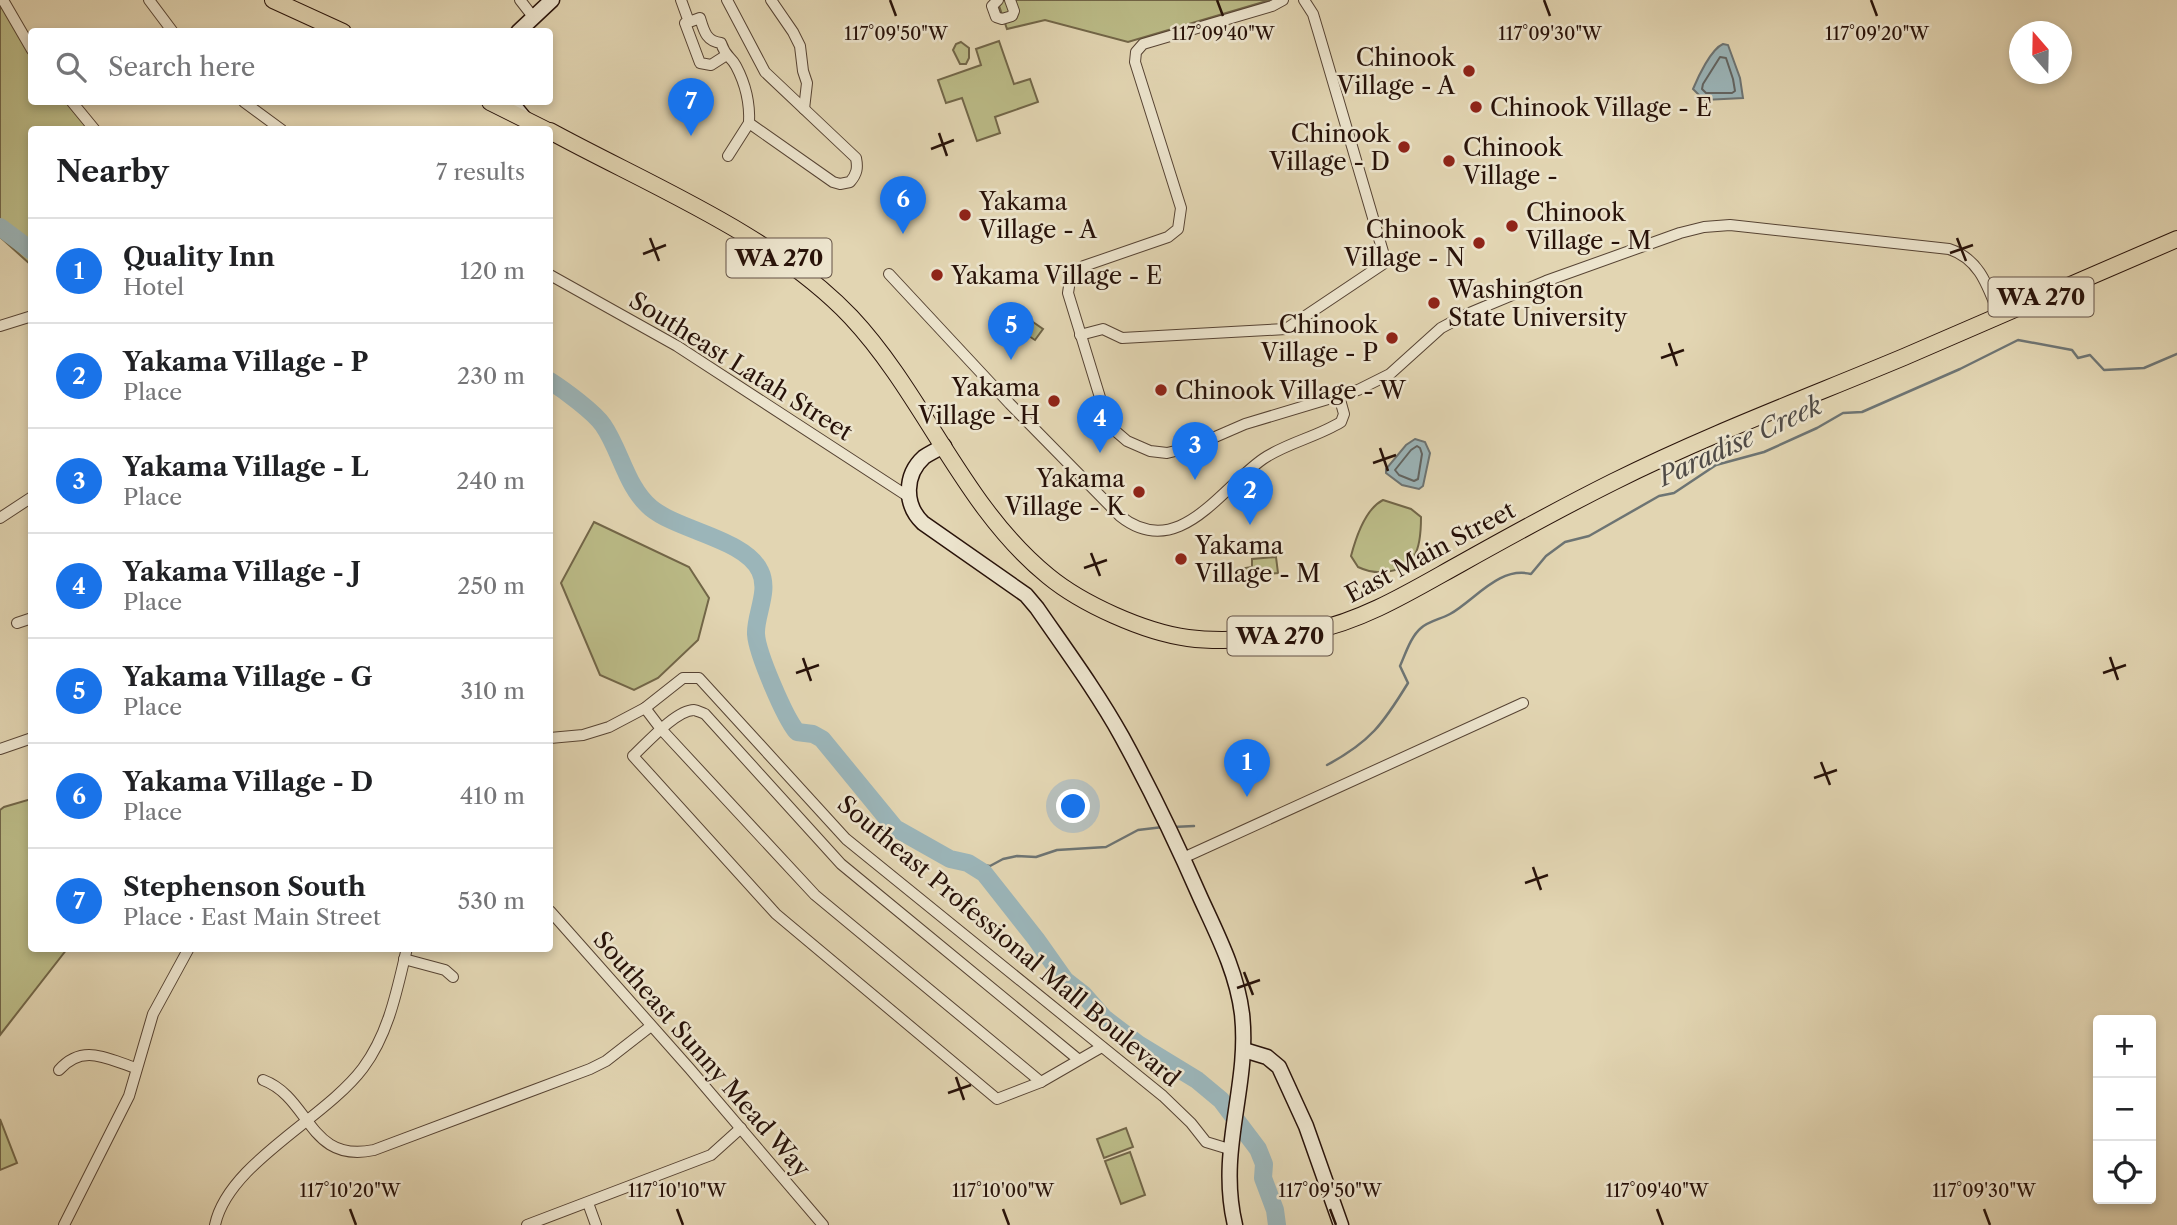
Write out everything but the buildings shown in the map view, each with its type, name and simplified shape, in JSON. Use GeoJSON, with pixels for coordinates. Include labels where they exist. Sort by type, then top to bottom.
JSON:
{"type":"FeatureCollection","features":[{"type":"Feature","properties":{"kind":"main road"},"geometry":{"type":"LineString","coordinates":[[273,0],[334,28]]}},
{"type":"Feature","properties":{"kind":"main road","name":"East Main Street"},"geometry":{"type":"LineString","coordinates":[[496,105],[540,126]]}},
{"type":"Feature","properties":{"kind":"main road","name":"East Main Street"},"geometry":{"type":"LineString","coordinates":[[553,133],[692,205],[776,256],[816,285],[851,317],[896,372],[980,500],[1012,542],[1051,578],[1098,608],[1187,638],[1258,638],[1287,635],[1320,629],[1376,609],[1557,510],[1652,463],[2177,239]]}},
{"type":"Feature","properties":{"kind":"street"},"geometry":{"type":"LineString","coordinates":[[3,0],[28,43]]}},
{"type":"Feature","properties":{"kind":"street"},"geometry":{"type":"LineString","coordinates":[[149,0],[170,28]]}},
{"type":"Feature","properties":{"kind":"street"},"geometry":{"type":"LineString","coordinates":[[520,0],[534,18]]}},
{"type":"Feature","properties":{"kind":"street"},"geometry":{"type":"LineString","coordinates":[[522,28],[552,0]]}},
{"type":"Feature","properties":{"kind":"street"},"geometry":{"type":"LineString","coordinates":[[681,0],[689,22]]}},
{"type":"Feature","properties":{"kind":"street"},"geometry":{"type":"LineString","coordinates":[[727,0],[765,72],[856,158],[857,170],[850,182],[832,182],[749,123]]}},
{"type":"Feature","properties":{"kind":"street"},"geometry":{"type":"LineString","coordinates":[[771,0],[800,46],[803,71],[807,77],[804,109]]}},
{"type":"Feature","properties":{"kind":"street"},"geometry":{"type":"LineString","coordinates":[[996,0],[992,6],[996,17],[1002,19],[1012,16],[1014,11],[1010,0]]}},
{"type":"Feature","properties":{"kind":"street"},"geometry":{"type":"LineString","coordinates":[[1283,0],[1272,6],[1138,47],[1135,62],[1181,208],[1181,221],[1175,234],[1084,266],[1074,274],[1068,293],[1106,417],[1113,429],[1127,441],[1150,451],[1180,451],[1245,424],[1358,390],[1390,374],[1441,328],[1482,306],[1664,238],[1716,226],[1744,226],[1949,249],[1965,255],[1979,268],[1999,315]]}},
{"type":"Feature","properties":{"kind":"street"},"geometry":{"type":"LineString","coordinates":[[1080,335],[1103,329],[1122,338],[1286,330],[1386,262],[1316,24],[1304,0]]}},
{"type":"Feature","properties":{"kind":"street"},"geometry":{"type":"LineString","coordinates":[[725,56],[715,64],[700,63],[685,23],[700,18],[706,36],[721,43],[725,56],[735,63],[750,106],[749,123],[728,156]]}},
{"type":"Feature","properties":{"kind":"street"},"geometry":{"type":"LineString","coordinates":[[789,95],[799,97],[806,89]]}},
{"type":"Feature","properties":{"kind":"street"},"geometry":{"type":"LineString","coordinates":[[74,105],[92,126]]}},
{"type":"Feature","properties":{"kind":"street"},"geometry":{"type":"LineString","coordinates":[[248,105],[277,126]]}},
{"type":"Feature","properties":{"kind":"street"},"geometry":{"type":"LineString","coordinates":[[513,105],[524,118]]}},
{"type":"Feature","properties":{"kind":"street"},"geometry":{"type":"LineString","coordinates":[[889,274],[1010,404],[1134,527],[1154,531],[1176,528],[1196,517],[1264,458],[1341,422],[1344,414],[1339,396]]}},
{"type":"Feature","properties":{"kind":"street","name":"Southeast Latah Street"},"geometry":{"type":"LineString","coordinates":[[553,277],[677,346],[909,497]]}},
{"type":"Feature","properties":{"kind":"street"},"geometry":{"type":"LineString","coordinates":[[0,326],[28,317]]}},
{"type":"Feature","properties":{"kind":"street"},"geometry":{"type":"LineString","coordinates":[[944,446],[924,457],[916,468],[910,480],[909,497],[912,509],[923,523],[1009,582],[1037,608],[1121,735],[1163,813],[1234,979],[1241,1011],[1244,1050],[1230,1144],[1230,1198],[1235,1225]]}},
{"type":"Feature","properties":{"kind":"street"},"geometry":{"type":"LineString","coordinates":[[0,517],[28,500]]}},
{"type":"Feature","properties":{"kind":"street"},"geometry":{"type":"LineString","coordinates":[[17,623],[28,619]]}},
{"type":"Feature","properties":{"kind":"street","name":"Southeast Professional Mall Boulevard"},"geometry":{"type":"LineString","coordinates":[[553,738],[598,731],[645,708],[683,678],[699,678],[846,839],[1163,1096],[1191,1123],[1206,1143],[1230,1144]]}},
{"type":"Feature","properties":{"kind":"street"},"geometry":{"type":"LineString","coordinates":[[1183,858],[1523,703]]}},
{"type":"Feature","properties":{"kind":"street"},"geometry":{"type":"LineString","coordinates":[[645,708],[661,729],[815,895],[1041,1082]]}},
{"type":"Feature","properties":{"kind":"street"},"geometry":{"type":"LineString","coordinates":[[1079,1060],[841,864],[705,714],[694,710],[683,713],[661,729],[633,756],[767,904],[996,1099],[1041,1082],[1102,1047]]}},
{"type":"Feature","properties":{"kind":"street"},"geometry":{"type":"LineString","coordinates":[[0,749],[28,739]]}},
{"type":"Feature","properties":{"kind":"street","name":"Southeast Sunny Mead Way"},"geometry":{"type":"LineString","coordinates":[[553,914],[823,1225]]}},
{"type":"Feature","properties":{"kind":"street"},"geometry":{"type":"LineString","coordinates":[[64,1225],[130,1096],[153,1014],[187,952]]}},
{"type":"Feature","properties":{"kind":"street"},"geometry":{"type":"LineString","coordinates":[[215,1225],[218,1212],[228,1193],[244,1174],[347,1087],[363,1069],[386,1029],[405,954],[445,970],[453,977]]}},
{"type":"Feature","properties":{"kind":"street"},"geometry":{"type":"LineString","coordinates":[[263,1080],[276,1084],[322,1139],[342,1151],[357,1154],[590,1069],[606,1061],[650,1026]]}},
{"type":"Feature","properties":{"kind":"street"},"geometry":{"type":"LineString","coordinates":[[1244,1050],[1267,1057],[1279,1067],[1307,1126],[1341,1225]]}},
{"type":"Feature","properties":{"kind":"street"},"geometry":{"type":"LineString","coordinates":[[59,1070],[73,1057],[84,1054],[94,1054],[136,1068]]}},
{"type":"Feature","properties":{"kind":"street"},"geometry":{"type":"LineString","coordinates":[[527,1225],[711,1155],[741,1128]]}},
{"type":"Feature","properties":{"kind":"street"},"geometry":{"type":"LineString","coordinates":[[588,1203],[596,1225]]}},
{"type":"Feature","properties":{"kind":"green space"},"geometry":{"type":"Polygon","coordinates":[[[0,0],[28,45],[28,105],[75,105],[92,126],[28,126],[28,262],[0,237],[0,0]]]}},
{"type":"Feature","properties":{"kind":"green space"},"geometry":{"type":"Polygon","coordinates":[[[997,0],[1270,0],[1128,42],[1045,20],[1007,29],[997,0]]]}},
{"type":"Feature","properties":{"kind":"green space"},"geometry":{"type":"Polygon","coordinates":[[[999,41],[1014,84],[1030,79],[1038,102],[995,117],[1000,133],[977,141],[962,98],[946,103],[938,80],[981,65],[976,49],[999,41]]]}},
{"type":"Feature","properties":{"kind":"green space"},"geometry":{"type":"Polygon","coordinates":[[[961,42],[969,48],[966,64],[960,64],[953,50],[956,44],[961,42]]]}},
{"type":"Feature","properties":{"kind":"green space"},"geometry":{"type":"Polygon","coordinates":[[[1020,313],[1043,329],[1035,340],[1012,325],[1020,313]]]}},
{"type":"Feature","properties":{"kind":"green space"},"geometry":{"type":"Polygon","coordinates":[[[1383,500],[1411,509],[1421,517],[1420,537],[1418,548],[1409,562],[1396,570],[1373,572],[1358,567],[1351,556],[1366,517],[1383,500]]]}},
{"type":"Feature","properties":{"kind":"green space"},"geometry":{"type":"Polygon","coordinates":[[[594,522],[689,567],[709,598],[698,640],[658,678],[634,690],[600,675],[561,583],[594,522]]]}},
{"type":"Feature","properties":{"kind":"green space"},"geometry":{"type":"Polygon","coordinates":[[[1276,557],[1278,573],[1246,576],[1245,568],[1252,567],[1252,559],[1276,557]]]}},
{"type":"Feature","properties":{"kind":"green space"},"geometry":{"type":"Polygon","coordinates":[[[28,800],[28,952],[65,952],[0,1035],[0,810],[28,800]]]}},
{"type":"Feature","properties":{"kind":"green space"},"geometry":{"type":"Polygon","coordinates":[[[0,1119],[17,1163],[0,1170],[0,1119]]]}},
{"type":"Feature","properties":{"kind":"green space"},"geometry":{"type":"Polygon","coordinates":[[[1126,1128],[1133,1147],[1104,1158],[1097,1139],[1126,1128]]]}},
{"type":"Feature","properties":{"kind":"green space"},"geometry":{"type":"Polygon","coordinates":[[[1130,1152],[1145,1195],[1121,1204],[1105,1161],[1130,1152]]]}},
{"type":"Feature","properties":{"kind":"water"},"geometry":{"type":"Polygon","coordinates":[[[1723,44],[1728,45],[1740,78],[1743,98],[1704,100],[1693,89],[1710,57],[1723,44]]]}},
{"type":"Feature","properties":{"kind":"water"},"geometry":{"type":"Polygon","coordinates":[[[1415,439],[1425,442],[1430,453],[1423,486],[1419,489],[1402,485],[1386,473],[1386,469],[1406,445],[1415,439]]]}},
{"type":"Feature","properties":{"kind":"waterway"},"geometry":{"type":"LineString","coordinates":[[0,227],[28,248]]}},
{"type":"Feature","properties":{"kind":"waterway","name":"Paradise Creek"},"geometry":{"type":"LineString","coordinates":[[1327,765],[1365,740],[1391,710],[1408,683],[1400,666],[1417,631],[1450,614],[1498,579],[1519,573],[1531,574],[1546,556],[1565,542],[1589,536],[1659,496],[1674,493],[1716,465],[1764,452],[1843,413],[1862,412],[2018,340],[2072,350],[2078,358],[2090,355],[2104,370],[2144,368],[2177,354]]}},
{"type":"Feature","properties":{"kind":"waterway"},"geometry":{"type":"LineString","coordinates":[[553,383],[571,395],[603,425],[635,490],[651,508],[741,551],[760,571],[763,595],[756,627],[758,643],[779,700],[797,732],[813,734],[822,739],[895,828],[950,859],[968,863],[984,873],[1065,980],[1083,994],[1104,1018],[1138,1044],[1197,1080],[1221,1100],[1258,1149],[1264,1164],[1263,1178],[1275,1210],[1277,1225]]}},
{"type":"Feature","properties":{"kind":"waterway","name":"Paradise Creek"},"geometry":{"type":"LineString","coordinates":[[1173,827],[1194,826]]}},
{"type":"Feature","properties":{"kind":"waterway","name":"Paradise Creek"},"geometry":{"type":"LineString","coordinates":[[968,863],[990,866],[1017,856],[1036,857],[1057,850],[1106,847],[1138,830],[1163,827]]}},
{"type":"Feature","properties":{"kind":"place","name":"Chinook Village - A"},"geometry":{"type":"Point","coordinates":[1469,71]}},
{"type":"Feature","properties":{"kind":"place","name":"Chinook Village - E"},"geometry":{"type":"Point","coordinates":[1476,107]}},
{"type":"Feature","properties":{"kind":"place","name":"Stephenson South"},"geometry":{"type":"Point","coordinates":[691,136]}},
{"type":"Feature","properties":{"kind":"place","name":"Chinook Village - D"},"geometry":{"type":"Point","coordinates":[1404,147]}},
{"type":"Feature","properties":{"kind":"place","name":"Chinook Village -"},"geometry":{"type":"Point","coordinates":[1449,161]}},
{"type":"Feature","properties":{"kind":"place","name":"Yakama Village - A"},"geometry":{"type":"Point","coordinates":[965,215]}},
{"type":"Feature","properties":{"kind":"place","name":"Chinook Village - M"},"geometry":{"type":"Point","coordinates":[1512,226]}},
{"type":"Feature","properties":{"kind":"place","name":"Yakama Village - D"},"geometry":{"type":"Point","coordinates":[903,234]}},
{"type":"Feature","properties":{"kind":"place","name":"Chinook Village - N"},"geometry":{"type":"Point","coordinates":[1479,243]}},
{"type":"Feature","properties":{"kind":"place","name":"Yakama Village - E"},"geometry":{"type":"Point","coordinates":[937,275]}},
{"type":"Feature","properties":{"kind":"place","name":"Washington State University"},"geometry":{"type":"Point","coordinates":[1434,303]}},
{"type":"Feature","properties":{"kind":"place","name":"Chinook Village - P"},"geometry":{"type":"Point","coordinates":[1392,338]}},
{"type":"Feature","properties":{"kind":"place","name":"Yakama Village - G"},"geometry":{"type":"Point","coordinates":[1011,360]}},
{"type":"Feature","properties":{"kind":"place","name":"Chinook Village - W"},"geometry":{"type":"Point","coordinates":[1161,390]}},
{"type":"Feature","properties":{"kind":"place","name":"Yakama Village - H"},"geometry":{"type":"Point","coordinates":[1054,401]}},
{"type":"Feature","properties":{"kind":"place","name":"Yakama Village - J"},"geometry":{"type":"Point","coordinates":[1100,453]}},
{"type":"Feature","properties":{"kind":"place","name":"Yakama Village - L"},"geometry":{"type":"Point","coordinates":[1195,480]}},
{"type":"Feature","properties":{"kind":"place","name":"Yakama Village - K"},"geometry":{"type":"Point","coordinates":[1139,492]}},
{"type":"Feature","properties":{"kind":"place","name":"Yakama Village - P"},"geometry":{"type":"Point","coordinates":[1250,525]}},
{"type":"Feature","properties":{"kind":"place","name":"Yakama Village - M"},"geometry":{"type":"Point","coordinates":[1181,559]}},
{"type":"Feature","properties":{"kind":"place","name":"Quality Inn"},"geometry":{"type":"Point","coordinates":[1247,797]}}]}
